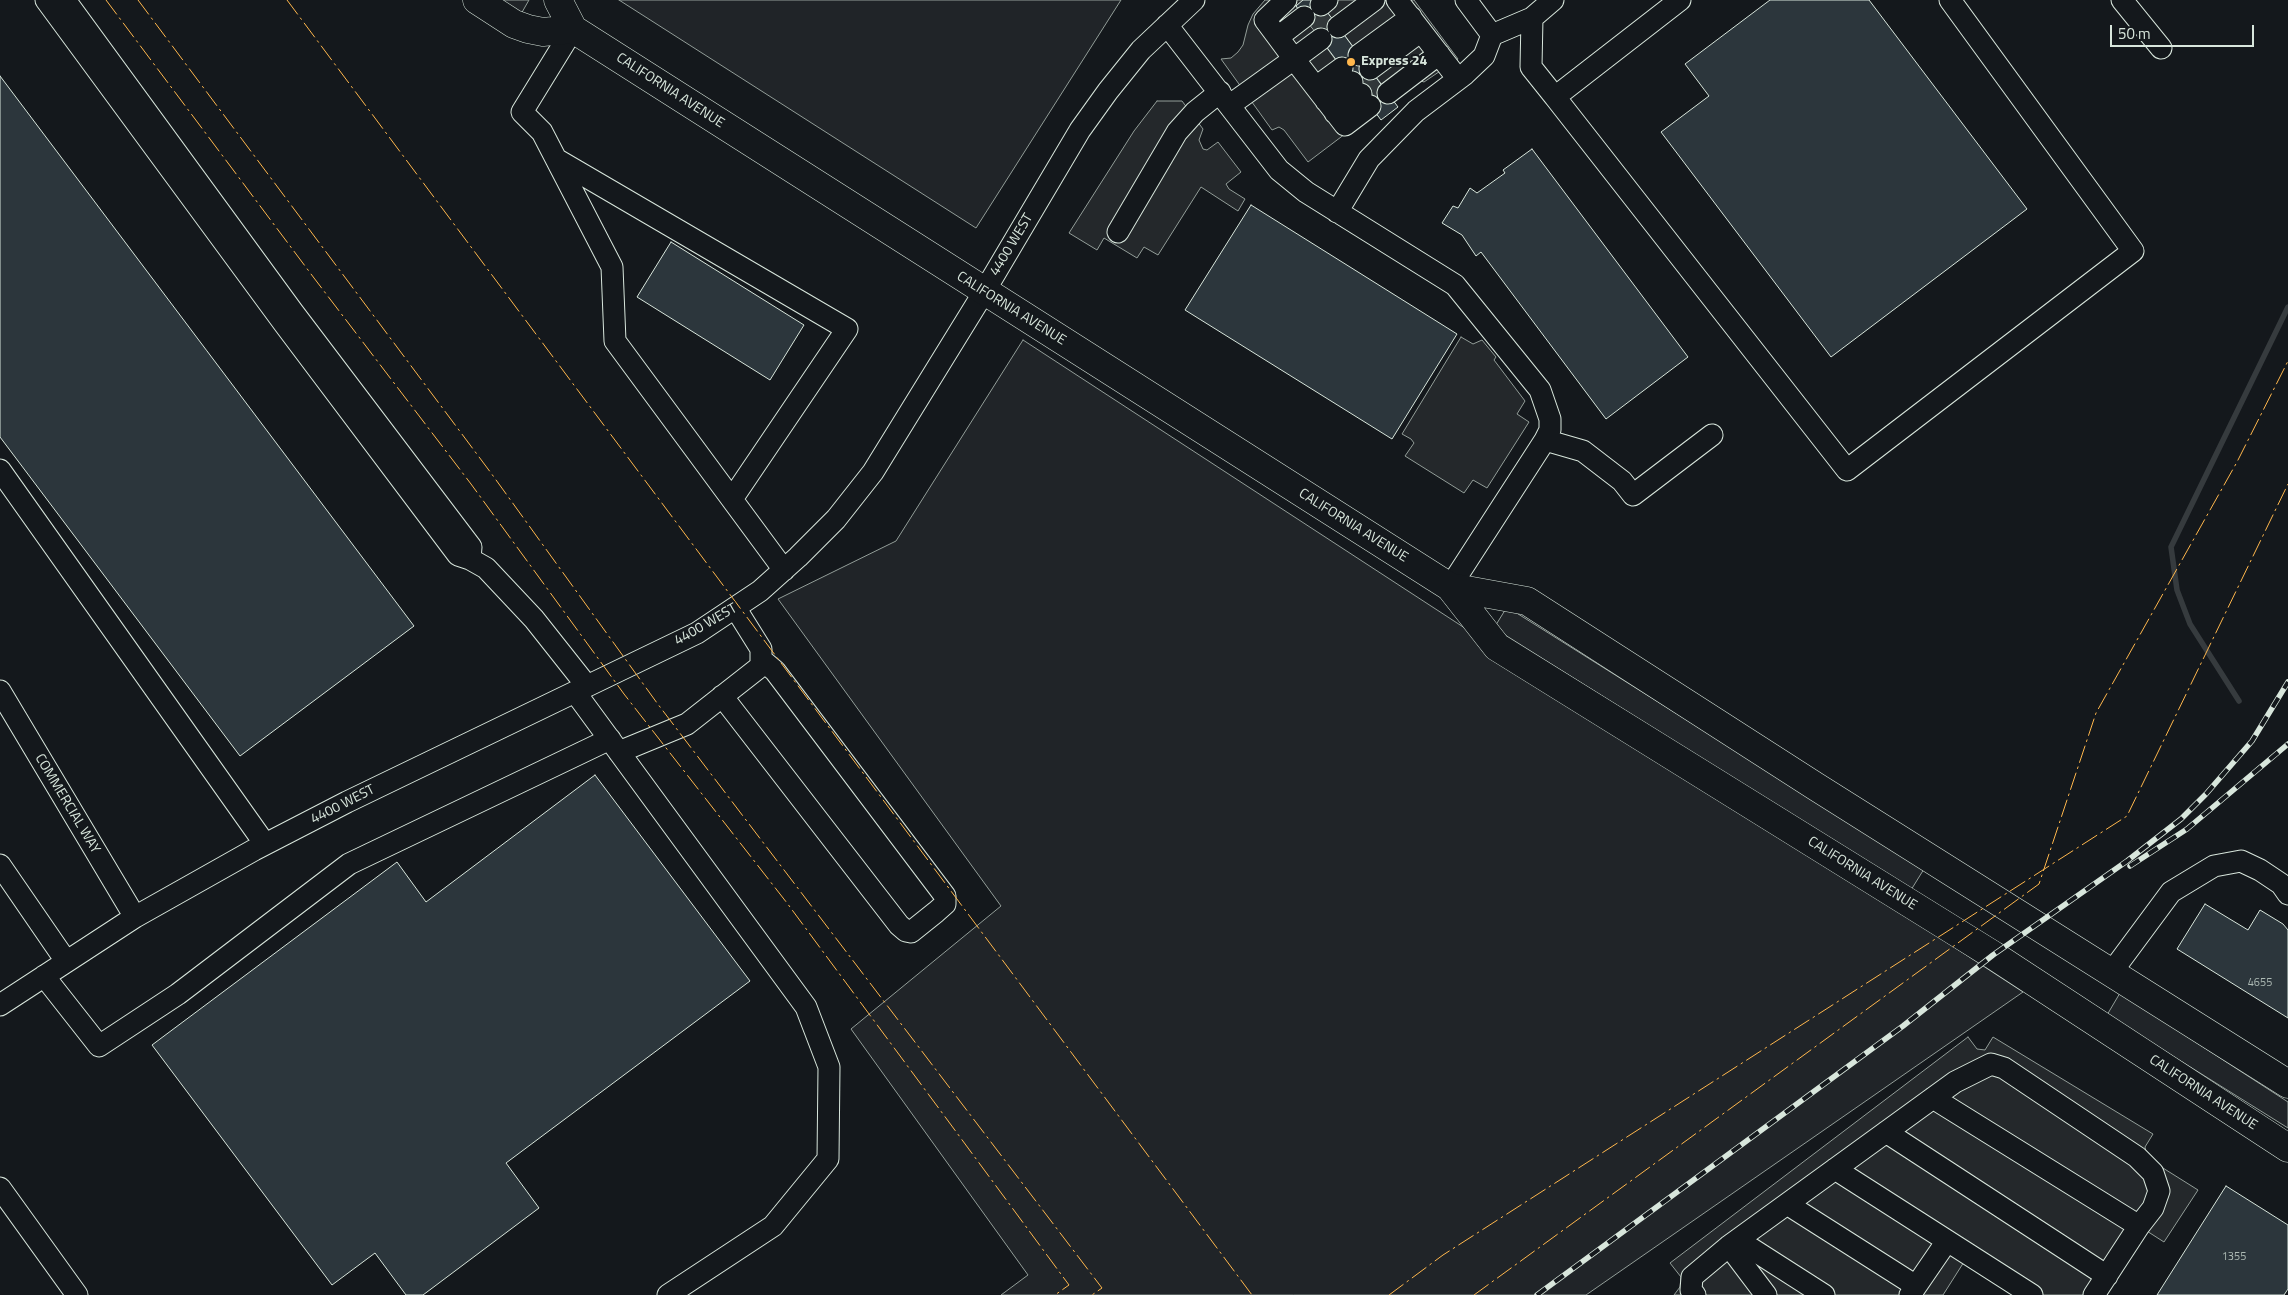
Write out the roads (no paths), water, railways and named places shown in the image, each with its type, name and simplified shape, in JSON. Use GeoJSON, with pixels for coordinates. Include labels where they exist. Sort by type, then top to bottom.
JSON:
{"type":"FeatureCollection","features":[{"type":"Feature","properties":{"kind":"main road"},"geometry":{"type":"LineString","coordinates":[[477,0],[514,24],[528,29],[543,32],[573,29],[558,0]]}},
{"type":"Feature","properties":{"kind":"main road","name":"CALIFORNIA AVENUE"},"geometry":{"type":"LineString","coordinates":[[573,29],[1450,587],[1497,647],[1993,956],[2288,1148]]}},
{"type":"Feature","properties":{"kind":"main road","name":"CALIFORNIA AVENUE"},"geometry":{"type":"LineString","coordinates":[[1450,587],[1527,601],[2288,1084]]}},
{"type":"Feature","properties":{"kind":"street"},"geometry":{"type":"LineString","coordinates":[[46,0],[285,325],[452,547],[458,554],[486,568],[534,619],[581,689],[615,745],[806,1007],[829,1067],[828,1159],[773,1226],[668,1295]]}},
{"type":"Feature","properties":{"kind":"street"},"geometry":{"type":"LineString","coordinates":[[65,0],[293,312],[471,547],[470,559]]}},
{"type":"Feature","properties":{"kind":"street","name":"4400 WEST"},"geometry":{"type":"LineString","coordinates":[[0,1005],[135,918],[265,844],[347,802],[696,633],[736,608],[784,570],[836,519],[873,472],[984,292],[1080,130],[1108,91],[1141,50],[1194,0]]}},
{"type":"Feature","properties":{"kind":"street"},"geometry":{"type":"LineString","coordinates":[[1286,0],[1265,20],[1326,101]]}},
{"type":"Feature","properties":{"kind":"street"},"geometry":{"type":"LineString","coordinates":[[1118,232],[1177,132],[1195,112],[1225,98],[1322,19],[1353,0]]}},
{"type":"Feature","properties":{"kind":"street"},"geometry":{"type":"LineString","coordinates":[[1322,19],[1374,0]]}},
{"type":"Feature","properties":{"kind":"street"},"geometry":{"type":"LineString","coordinates":[[1397,0],[1458,79]]}},
{"type":"Feature","properties":{"kind":"street"},"geometry":{"type":"LineString","coordinates":[[1466,0],[1492,35]]}},
{"type":"Feature","properties":{"kind":"street"},"geometry":{"type":"LineString","coordinates":[[1337,212],[1369,159],[1416,111],[1458,79],[1484,56],[1492,35],[1532,18],[1553,0]]}},
{"type":"Feature","properties":{"kind":"street"},"geometry":{"type":"LineString","coordinates":[[1555,97],[1680,0]]}},
{"type":"Feature","properties":{"kind":"street"},"geometry":{"type":"LineString","coordinates":[[1532,18],[1532,67],[1848,470],[2133,251],[1950,0]]}},
{"type":"Feature","properties":{"kind":"street"},"geometry":{"type":"LineString","coordinates":[[2122,0],[2161,48]]}},
{"type":"Feature","properties":{"kind":"street"},"geometry":{"type":"LineString","coordinates":[[1167,25],[1279,170],[1306,192],[1454,285],[1468,299],[1540,390],[1550,419],[1550,430],[1450,587]]}},
{"type":"Feature","properties":{"kind":"street"},"geometry":{"type":"LineString","coordinates":[[573,29],[522,112],[542,132],[612,268],[616,341],[784,570]]}},
{"type":"Feature","properties":{"kind":"street"},"geometry":{"type":"LineString","coordinates":[[1425,36],[1374,75],[1425,36]]}},
{"type":"Feature","properties":{"kind":"street"},"geometry":{"type":"LineString","coordinates":[[1326,101],[1356,88],[1326,101]]}},
{"type":"Feature","properties":{"kind":"street"},"geometry":{"type":"LineString","coordinates":[[556,158],[847,329],[732,499]]}},
{"type":"Feature","properties":{"kind":"street"},"geometry":{"type":"LineString","coordinates":[[1545,440],[1583,451],[1622,481],[1633,495],[1712,435]]}},
{"type":"Feature","properties":{"kind":"street"},"geometry":{"type":"LineString","coordinates":[[0,470],[265,844]]}},
{"type":"Feature","properties":{"kind":"street"},"geometry":{"type":"LineString","coordinates":[[44,976],[99,1046],[178,994],[349,864],[615,745],[687,724],[761,666],[760,649],[736,608]]}},
{"type":"Feature","properties":{"kind":"street"},"geometry":{"type":"LineString","coordinates":[[722,696],[899,925],[906,931],[911,932],[945,904],[945,896],[775,671],[762,660]]}},
{"type":"Feature","properties":{"kind":"street","name":"COMMERCIAL WAY"},"geometry":{"type":"LineString","coordinates":[[0,690],[135,918]]}},
{"type":"Feature","properties":{"kind":"street"},"geometry":{"type":"LineString","coordinates":[[2111,973],[2171,892],[2214,866],[2241,861],[2260,870],[2280,884],[2288,894]]}},
{"type":"Feature","properties":{"kind":"street"},"geometry":{"type":"LineString","coordinates":[[0,865],[66,962]]}},
{"type":"Feature","properties":{"kind":"street"},"geometry":{"type":"LineString","coordinates":[[1693,1294],[1691,1290],[1692,1276],[1733,1243],[1955,1082],[1990,1064],[2004,1068],[2137,1157],[2153,1173],[2159,1191],[2153,1208],[2094,1295]]}},
{"type":"Feature","properties":{"kind":"street"},"geometry":{"type":"LineString","coordinates":[[1933,1098],[2139,1226]]}},
{"type":"Feature","properties":{"kind":"street"},"geometry":{"type":"LineString","coordinates":[[1886,1132],[2107,1276]]}},
{"type":"Feature","properties":{"kind":"street"},"geometry":{"type":"LineString","coordinates":[[1835,1169],[2032,1295]]}},
{"type":"Feature","properties":{"kind":"street"},"geometry":{"type":"LineString","coordinates":[[0,1188],[77,1295]]}},
{"type":"Feature","properties":{"kind":"street"},"geometry":{"type":"LineString","coordinates":[[1787,1204],[1913,1291],[1947,1240]]}},
{"type":"Feature","properties":{"kind":"street"},"geometry":{"type":"LineString","coordinates":[[1733,1243],[1766,1295]]}},
{"type":"Feature","properties":{"kind":"street"},"geometry":{"type":"LineString","coordinates":[[1733,1243],[1824,1295]]}},
{"type":"Feature","properties":{"kind":"waterway"},"geometry":{"type":"LineString","coordinates":[[2239,701],[2190,624],[2177,590],[2171,547],[2288,307]]}},
{"type":"Feature","properties":{"kind":"tunnel"},"geometry":{"type":"LineString","coordinates":[[1313,29],[1330,17]]}},
{"type":"Feature","properties":{"kind":"tunnel"},"geometry":{"type":"LineString","coordinates":[[1361,94],[1379,81]]}},
{"type":"Feature","properties":{"kind":"railway"},"geometry":{"type":"LineString","coordinates":[[1537,1295],[1903,1026],[1993,955],[2127,861],[2181,819],[2206,794],[2252,741],[2288,682]]}},
{"type":"Feature","properties":{"kind":"railway"},"geometry":{"type":"LineString","coordinates":[[2130,866],[2187,829],[2288,744]]}},
{"type":"Feature","properties":{"kind":"place","name":"Express 24"},"geometry":{"type":"Point","coordinates":[1351,62]}}]}
